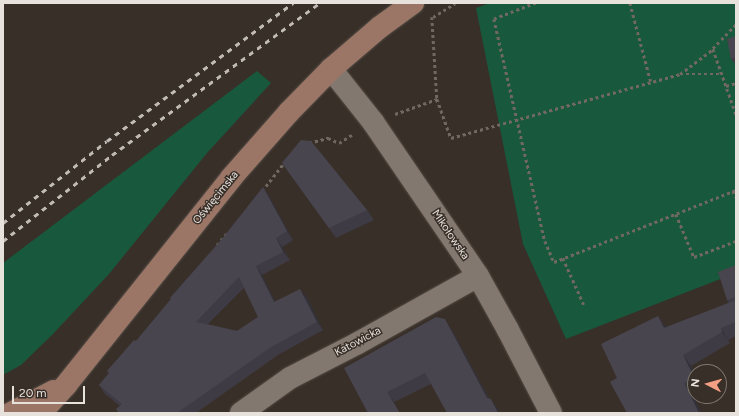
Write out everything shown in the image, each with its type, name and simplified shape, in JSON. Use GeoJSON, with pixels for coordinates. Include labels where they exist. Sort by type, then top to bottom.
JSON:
{"type":"FeatureCollection","features":[{"type":"Feature","properties":{"kind":"main road","name":"Oświęcimska"},"geometry":{"type":"LineString","coordinates":[[41,413],[66,385],[232,178],[289,112],[331,69],[380,27],[413,3]]}},
{"type":"Feature","properties":{"kind":"main road"},"geometry":{"type":"LineString","coordinates":[[11,413],[66,385]]}},
{"type":"Feature","properties":{"kind":"street","name":"Mikołowska"},"geometry":{"type":"LineString","coordinates":[[331,69],[373,122],[478,276],[551,413]]}},
{"type":"Feature","properties":{"kind":"street","name":"Katowicka"},"geometry":{"type":"LineString","coordinates":[[241,413],[290,378],[358,343],[478,276]]}},
{"type":"Feature","properties":{"kind":"path"},"geometry":{"type":"LineString","coordinates":[[536,3],[494,19],[545,241],[554,262],[735,190],[736,197]]}},
{"type":"Feature","properties":{"kind":"path"},"geometry":{"type":"LineString","coordinates":[[630,3],[651,82]]}},
{"type":"Feature","properties":{"kind":"path"},"geometry":{"type":"LineString","coordinates":[[432,17],[437,99],[451,138],[680,74],[722,74]]}},
{"type":"Feature","properties":{"kind":"path"},"geometry":{"type":"LineString","coordinates":[[680,74],[712,49],[736,25]]}},
{"type":"Feature","properties":{"kind":"path"},"geometry":{"type":"LineString","coordinates":[[712,49],[736,114]]}},
{"type":"Feature","properties":{"kind":"path"},"geometry":{"type":"LineString","coordinates":[[726,86],[736,83]]}},
{"type":"Feature","properties":{"kind":"path"},"geometry":{"type":"LineString","coordinates":[[303,146],[316,140],[328,138],[339,143],[373,122],[437,99]]}},
{"type":"Feature","properties":{"kind":"path"},"geometry":{"type":"LineString","coordinates":[[261,191],[286,161]]}},
{"type":"Feature","properties":{"kind":"path"},"geometry":{"type":"LineString","coordinates":[[676,214],[694,257],[736,241]]}},
{"type":"Feature","properties":{"kind":"path"},"geometry":{"type":"LineString","coordinates":[[216,246],[231,228]]}},
{"type":"Feature","properties":{"kind":"path"},"geometry":{"type":"LineString","coordinates":[[564,258],[584,305]]}},
{"type":"Feature","properties":{"kind":"green space"},"geometry":{"type":"Polygon","coordinates":[[[490,3],[736,3],[736,273],[566,339],[523,244],[476,8],[490,3]]]}},
{"type":"Feature","properties":{"kind":"green space"},"geometry":{"type":"Polygon","coordinates":[[[257,71],[271,83],[207,153],[109,274],[53,334],[21,365],[3,375],[3,263],[257,71]]]}},
{"type":"Feature","properties":{"kind":"building"},"geometry":{"type":"Polygon","coordinates":[[[736,36],[736,57],[731,59],[727,39],[736,36]]]}},
{"type":"Feature","properties":{"kind":"building"},"geometry":{"type":"Polygon","coordinates":[[[301,140],[311,141],[367,210],[329,228],[282,163],[301,140]]]}},
{"type":"Feature","properties":{"kind":"building"},"geometry":{"type":"Polygon","coordinates":[[[263,187],[287,231],[276,238],[283,252],[256,266],[274,302],[300,289],[317,322],[271,347],[177,413],[119,413],[116,409],[122,404],[99,385],[109,373],[107,371],[134,340],[136,341],[171,299],[170,298],[222,239],[263,187]],[[239,277],[196,322],[237,331],[258,317],[239,277]]]}},
{"type":"Feature","properties":{"kind":"building"},"geometry":{"type":"Polygon","coordinates":[[[736,265],[736,297],[727,300],[718,272],[736,265]]]}},
{"type":"Feature","properties":{"kind":"building"},"geometry":{"type":"Polygon","coordinates":[[[736,300],[736,322],[721,328],[722,332],[683,355],[688,364],[687,381],[684,383],[687,389],[687,404],[694,404],[699,413],[627,413],[610,382],[617,378],[601,344],[658,316],[664,328],[736,300]]]}},
{"type":"Feature","properties":{"kind":"building"},"geometry":{"type":"Polygon","coordinates":[[[436,317],[445,319],[487,398],[491,399],[498,413],[447,413],[425,373],[387,392],[400,413],[368,413],[344,368],[436,317]]]}},
{"type":"Feature","properties":{"kind":"railway"},"geometry":{"type":"LineString","coordinates":[[3,223],[107,141],[293,3]]}},
{"type":"Feature","properties":{"kind":"railway"},"geometry":{"type":"LineString","coordinates":[[3,241],[112,155],[320,3]]}}]}
